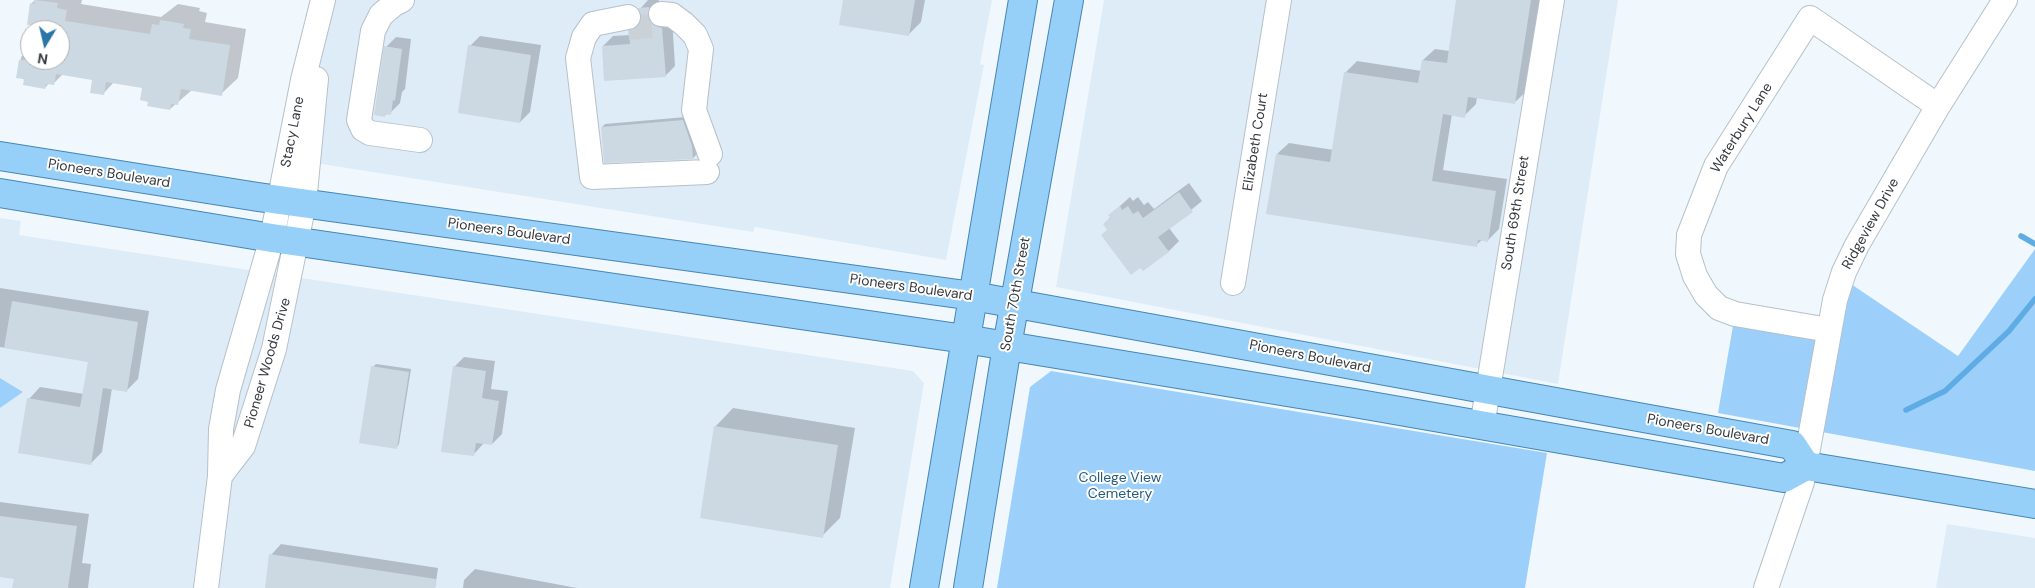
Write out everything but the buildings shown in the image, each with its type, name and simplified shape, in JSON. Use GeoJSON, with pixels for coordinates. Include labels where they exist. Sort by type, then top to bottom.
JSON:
{"type":"FeatureCollection","features":[{"type":"Feature","properties":{"kind":"main road"},"geometry":{"type":"LineString","coordinates":[[924,588],[1023,0]]}},
{"type":"Feature","properties":{"kind":"main road","name":"South 70th Street"},"geometry":{"type":"LineString","coordinates":[[968,588],[1014,304],[1070,0]]}},
{"type":"Feature","properties":{"kind":"main road","name":"Pioneers Boulevard"},"geometry":{"type":"LineString","coordinates":[[0,156],[292,201],[973,296],[1792,445],[1806,466]]}},
{"type":"Feature","properties":{"kind":"main road"},"geometry":{"type":"LineString","coordinates":[[0,193],[298,242],[966,339],[1784,478],[1806,466],[2035,504]]}},
{"type":"Feature","properties":{"kind":"street","name":"Stacy Lane"},"geometry":{"type":"LineString","coordinates":[[272,238],[292,201],[316,90],[317,27],[323,0]]}},
{"type":"Feature","properties":{"kind":"street"},"geometry":{"type":"LineString","coordinates":[[402,0],[394,4],[382,15],[373,31],[359,120],[363,129],[370,133],[420,140]]}},
{"type":"Feature","properties":{"kind":"street","name":"Elizabeth Court"},"geometry":{"type":"LineString","coordinates":[[1233,283],[1279,0]]}},
{"type":"Feature","properties":{"kind":"street","name":"South 69th Street"},"geometry":{"type":"LineString","coordinates":[[1482,426],[1552,0]]}},
{"type":"Feature","properties":{"kind":"street","name":"Ridgeview Drive"},"geometry":{"type":"LineString","coordinates":[[1766,588],[1806,466],[1835,300],[1852,254],[1938,106],[2005,0]]}},
{"type":"Feature","properties":{"kind":"street","name":"Waterbury Lane"},"geometry":{"type":"LineString","coordinates":[[1829,330],[1735,314],[1719,308],[1706,295],[1695,276],[1688,254],[1690,235],[1716,166],[1810,18],[1938,106]]}},
{"type":"Feature","properties":{"kind":"street"},"geometry":{"type":"LineString","coordinates":[[628,23],[584,37],[578,58],[592,177],[708,163],[694,110],[701,49],[695,35],[669,21]]}},
{"type":"Feature","properties":{"kind":"street","name":"Stacy Lane"},"geometry":{"type":"LineString","coordinates":[[292,201],[298,242]]}},
{"type":"Feature","properties":{"kind":"street","name":"Pioneer Woods Drive"},"geometry":{"type":"LineString","coordinates":[[206,588],[220,476],[221,429],[228,390],[272,238]]}},
{"type":"Feature","properties":{"kind":"street","name":"Pioneer Woods Drive"},"geometry":{"type":"LineString","coordinates":[[220,476],[243,446],[251,425],[274,349],[298,242]]}},
{"type":"Feature","properties":{"kind":"shaded area"},"geometry":{"type":"Polygon","coordinates":[[[323,0],[992,0],[980,64],[984,65],[946,260],[755,227],[753,232],[309,162],[323,0]]]}},
{"type":"Feature","properties":{"kind":"shaded area"},"geometry":{"type":"Polygon","coordinates":[[[1104,0],[1618,0],[1558,384],[1056,287],[1104,0]]]}},
{"type":"Feature","properties":{"kind":"shaded area"},"geometry":{"type":"Polygon","coordinates":[[[0,218],[21,221],[19,235],[913,371],[924,383],[890,588],[0,588],[0,408],[23,392],[0,378],[0,218]]]}},
{"type":"Feature","properties":{"kind":"shaded area"},"geometry":{"type":"Polygon","coordinates":[[[1947,524],[2035,538],[2035,588],[1936,588],[1947,524]]]}},
{"type":"Feature","properties":{"kind":"green space"},"geometry":{"type":"Polygon","coordinates":[[[2035,249],[2035,471],[1718,413],[1735,314],[1829,330],[1842,278],[1958,356],[2035,249]]]}},
{"type":"Feature","properties":{"kind":"green space","name":"College View Cemetery"},"geometry":{"type":"Polygon","coordinates":[[[1051,371],[1547,453],[1525,588],[997,588],[1030,387],[1051,371]]]}},
{"type":"Feature","properties":{"kind":"green space"},"geometry":{"type":"Polygon","coordinates":[[[0,378],[23,392],[0,408],[0,378]]]}},
{"type":"Feature","properties":{"kind":"waterway"},"geometry":{"type":"LineString","coordinates":[[2021,236],[2035,244]]}},
{"type":"Feature","properties":{"kind":"waterway"},"geometry":{"type":"LineString","coordinates":[[1906,410],[1945,391],[2009,331],[2035,299]]}},
{"type":"Feature","properties":{"kind":"tunnel"},"geometry":{"type":"LineString","coordinates":[[628,28],[662,25]]}}]}
